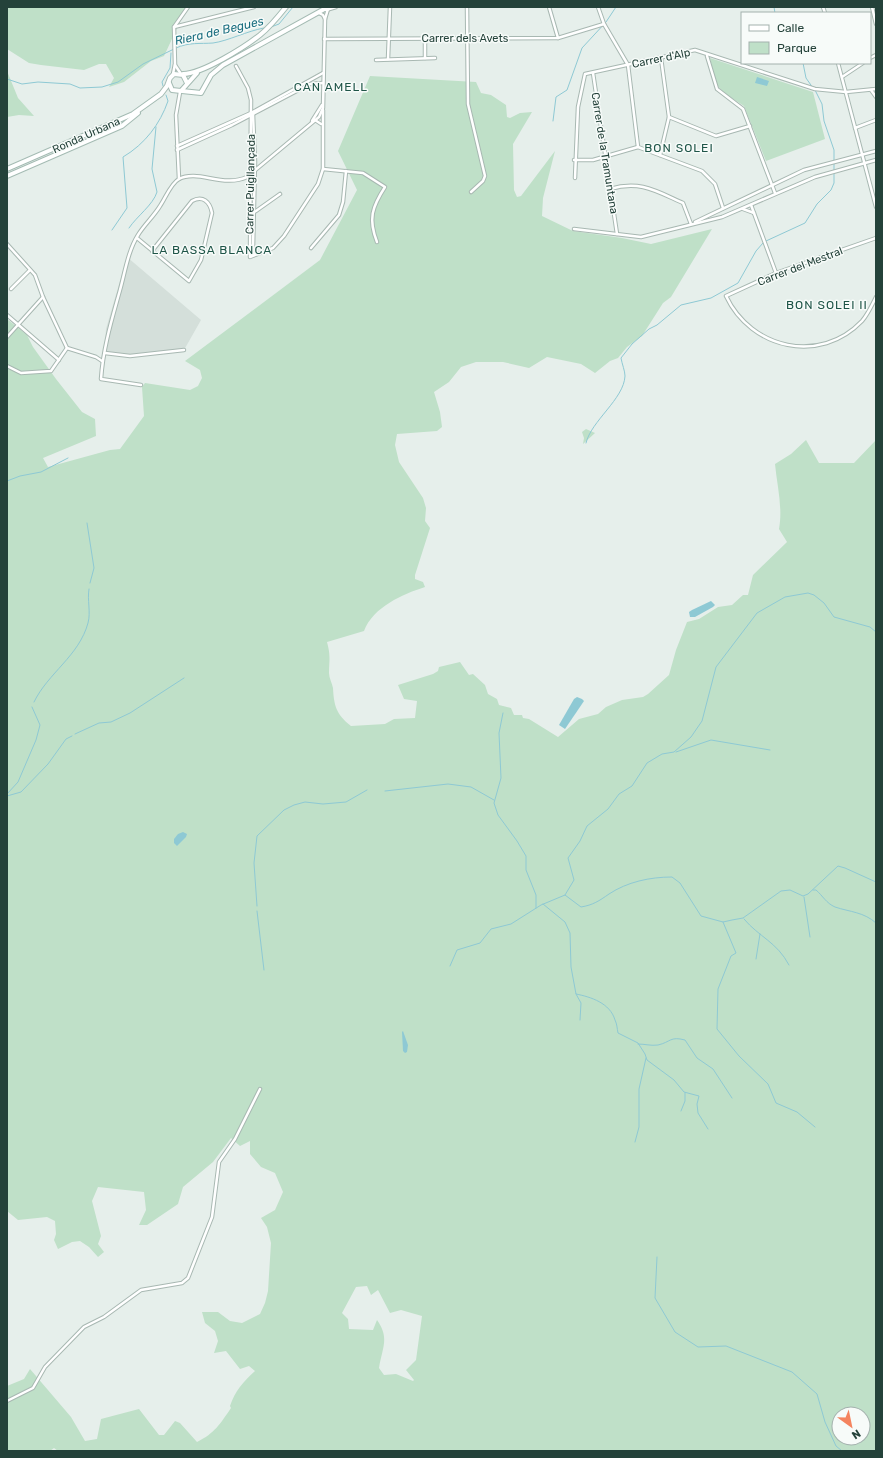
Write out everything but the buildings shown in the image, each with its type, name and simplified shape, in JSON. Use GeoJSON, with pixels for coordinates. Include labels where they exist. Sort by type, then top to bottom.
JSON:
{"type":"FeatureCollection","features":[{"type":"Feature","properties":{"kind":"main road"},"geometry":{"type":"LineString","coordinates":[[178,91],[187,85],[201,70],[240,48],[264,32],[286,7]]}},
{"type":"Feature","properties":{"kind":"main road"},"geometry":{"type":"LineString","coordinates":[[169,82],[170,87],[178,91],[192,93],[202,92],[211,75],[224,65],[328,8]]}},
{"type":"Feature","properties":{"kind":"main road"},"geometry":{"type":"LineString","coordinates":[[172,75],[201,70]]}},
{"type":"Feature","properties":{"kind":"main road"},"geometry":{"type":"LineString","coordinates":[[181,74],[186,78],[187,85],[192,93]]}},
{"type":"Feature","properties":{"kind":"main road","name":"Ronda Urbana"},"geometry":{"type":"LineString","coordinates":[[7,170],[124,118],[149,104],[161,94],[172,75]]}},
{"type":"Feature","properties":{"kind":"main road","name":"Ronda Urbana"},"geometry":{"type":"LineString","coordinates":[[161,94],[178,91]]}},
{"type":"Feature","properties":{"kind":"main road"},"geometry":{"type":"LineString","coordinates":[[7,176],[122,126],[149,104]]}},
{"type":"Feature","properties":{"kind":"street"},"geometry":{"type":"LineString","coordinates":[[172,75],[175,64],[174,27],[188,7]]}},
{"type":"Feature","properties":{"kind":"street"},"geometry":{"type":"LineString","coordinates":[[174,27],[254,7]]}},
{"type":"Feature","properties":{"kind":"street"},"geometry":{"type":"LineString","coordinates":[[254,255],[273,248],[284,236],[310,199],[318,184],[323,169],[322,105],[325,19],[328,8],[336,7]]}},
{"type":"Feature","properties":{"kind":"street"},"geometry":{"type":"LineString","coordinates":[[388,59],[390,7]]}},
{"type":"Feature","properties":{"kind":"street"},"geometry":{"type":"LineString","coordinates":[[467,7],[468,104],[485,176],[483,181],[471,192]]}},
{"type":"Feature","properties":{"kind":"street"},"geometry":{"type":"LineString","coordinates":[[549,7],[558,38]]}},
{"type":"Feature","properties":{"kind":"street"},"geometry":{"type":"LineString","coordinates":[[598,7],[604,24],[628,65],[638,147]]}},
{"type":"Feature","properties":{"kind":"street"},"geometry":{"type":"LineString","coordinates":[[872,7],[876,24]]}},
{"type":"Feature","properties":{"kind":"street"},"geometry":{"type":"LineString","coordinates":[[318,13],[325,19]]}},
{"type":"Feature","properties":{"kind":"street","name":"Carrer dels Avets"},"geometry":{"type":"LineString","coordinates":[[324,39],[558,38],[604,24]]}},
{"type":"Feature","properties":{"kind":"street"},"geometry":{"type":"LineString","coordinates":[[425,38],[425,58]]}},
{"type":"Feature","properties":{"kind":"street","name":"Carrer d'Alp"},"geometry":{"type":"LineString","coordinates":[[574,160],[578,107],[585,74],[593,72],[695,50],[817,90],[846,92],[876,89]]}},
{"type":"Feature","properties":{"kind":"street"},"geometry":{"type":"LineString","coordinates":[[707,55],[717,89],[743,109],[775,193]]}},
{"type":"Feature","properties":{"kind":"street"},"geometry":{"type":"LineString","coordinates":[[376,60],[435,58]]}},
{"type":"Feature","properties":{"kind":"street"},"geometry":{"type":"LineString","coordinates":[[660,155],[669,117],[661,58]]}},
{"type":"Feature","properties":{"kind":"street"},"geometry":{"type":"LineString","coordinates":[[175,64],[181,74]]}},
{"type":"Feature","properties":{"kind":"street"},"geometry":{"type":"LineString","coordinates":[[838,64],[876,207]]}},
{"type":"Feature","properties":{"kind":"street"},"geometry":{"type":"LineString","coordinates":[[842,76],[861,64]]}},
{"type":"Feature","properties":{"kind":"street","name":"Carrer Puigllançada"},"geometry":{"type":"LineString","coordinates":[[236,66],[248,88],[252,113],[254,255],[250,256],[252,113]]}},
{"type":"Feature","properties":{"kind":"street"},"geometry":{"type":"LineString","coordinates":[[252,113],[324,72]]}},
{"type":"Feature","properties":{"kind":"street","name":"Carrer de la Tramuntana"},"geometry":{"type":"LineString","coordinates":[[593,72],[617,234]]}},
{"type":"Feature","properties":{"kind":"street"},"geometry":{"type":"LineString","coordinates":[[177,148],[310,84],[323,83]]}},
{"type":"Feature","properties":{"kind":"street"},"geometry":{"type":"LineString","coordinates":[[871,90],[876,97]]}},
{"type":"Feature","properties":{"kind":"street"},"geometry":{"type":"LineString","coordinates":[[178,91],[177,148],[179,179]]}},
{"type":"Feature","properties":{"kind":"street"},"geometry":{"type":"LineString","coordinates":[[141,385],[101,379],[102,361],[109,330],[127,264],[137,238],[179,179],[188,176],[232,182],[240,180],[251,174],[313,121],[322,109]]}},
{"type":"Feature","properties":{"kind":"street"},"geometry":{"type":"LineString","coordinates":[[318,116],[323,118]]}},
{"type":"Feature","properties":{"kind":"street"},"geometry":{"type":"LineString","coordinates":[[318,116],[322,124]]}},
{"type":"Feature","properties":{"kind":"street"},"geometry":{"type":"LineString","coordinates":[[669,117],[716,136],[750,126]]}},
{"type":"Feature","properties":{"kind":"street"},"geometry":{"type":"LineString","coordinates":[[855,128],[876,120]]}},
{"type":"Feature","properties":{"kind":"street"},"geometry":{"type":"LineString","coordinates":[[313,121],[322,124]]}},
{"type":"Feature","properties":{"kind":"street"},"geometry":{"type":"LineString","coordinates":[[575,178],[574,160],[593,160],[638,147],[698,169],[708,176],[715,184],[723,208]]}},
{"type":"Feature","properties":{"kind":"street"},"geometry":{"type":"LineString","coordinates":[[691,224],[804,170],[876,151]]}},
{"type":"Feature","properties":{"kind":"street"},"geometry":{"type":"LineString","coordinates":[[574,229],[640,237],[722,217],[815,177],[876,160]]}},
{"type":"Feature","properties":{"kind":"street"},"geometry":{"type":"LineString","coordinates":[[323,169],[363,173],[385,187],[372,211],[372,223],[377,242]]}},
{"type":"Feature","properties":{"kind":"street"},"geometry":{"type":"LineString","coordinates":[[312,248],[339,215],[343,202],[346,171]]}},
{"type":"Feature","properties":{"kind":"street"},"geometry":{"type":"LineString","coordinates":[[610,188],[622,185],[637,184],[665,194],[683,203],[691,224]]}},
{"type":"Feature","properties":{"kind":"street"},"geometry":{"type":"LineString","coordinates":[[250,214],[280,194]]}},
{"type":"Feature","properties":{"kind":"street"},"geometry":{"type":"LineString","coordinates":[[137,238],[152,251],[189,281],[201,260],[212,213],[211,206],[206,200],[200,198],[192,201],[152,251]]}},
{"type":"Feature","properties":{"kind":"street"},"geometry":{"type":"LineString","coordinates":[[751,205],[776,273]]}},
{"type":"Feature","properties":{"kind":"street"},"geometry":{"type":"LineString","coordinates":[[742,209],[754,213]]}},
{"type":"Feature","properties":{"kind":"street","name":"Carrer del Mestral"},"geometry":{"type":"LineString","coordinates":[[876,238],[776,273],[726,296],[736,315],[753,330],[768,340],[796,347],[823,344],[842,336],[862,321],[876,297]]}},
{"type":"Feature","properties":{"kind":"street"},"geometry":{"type":"LineString","coordinates":[[7,244],[35,275],[42,297],[67,348],[96,357],[102,361]]}},
{"type":"Feature","properties":{"kind":"street"},"geometry":{"type":"LineString","coordinates":[[11,289],[30,270]]}},
{"type":"Feature","properties":{"kind":"street"},"geometry":{"type":"LineString","coordinates":[[7,337],[42,297]]}},
{"type":"Feature","properties":{"kind":"street"},"geometry":{"type":"LineString","coordinates":[[7,315],[59,360]]}},
{"type":"Feature","properties":{"kind":"street"},"geometry":{"type":"LineString","coordinates":[[7,366],[21,373],[51,371],[67,348]]}},
{"type":"Feature","properties":{"kind":"street"},"geometry":{"type":"LineString","coordinates":[[105,353],[130,356],[184,350]]}},
{"type":"Feature","properties":{"kind":"street"},"geometry":{"type":"LineString","coordinates":[[7,1401],[31,1390],[45,1367],[80,1330],[104,1317],[144,1288],[185,1282],[191,1273],[213,1214],[219,1162],[235,1139],[260,1088]]}},
{"type":"Feature","properties":{"kind":"shaded area"},"geometry":{"type":"Polygon","coordinates":[[[127,257],[201,320],[184,350],[130,356],[103,352],[106,329],[127,257]]]}},
{"type":"Feature","properties":{"kind":"green space"},"geometry":{"type":"Polygon","coordinates":[[[7,7],[187,7],[164,56],[151,61],[124,82],[109,87],[114,78],[106,64],[99,64],[84,70],[41,65],[29,63],[7,49],[7,7]]]}},
{"type":"Feature","properties":{"kind":"green space"},"geometry":{"type":"Polygon","coordinates":[[[710,58],[813,92],[825,139],[766,161],[744,106],[724,93],[716,84],[710,58]]]}},
{"type":"Feature","properties":{"kind":"green space"},"geometry":{"type":"Polygon","coordinates":[[[7,71],[18,98],[34,116],[19,115],[7,117],[7,71]]]}},
{"type":"Feature","properties":{"kind":"green space"},"geometry":{"type":"Polygon","coordinates":[[[370,76],[476,82],[481,93],[491,95],[506,105],[507,117],[510,118],[520,113],[532,112],[513,144],[514,190],[517,197],[521,196],[555,151],[543,198],[542,216],[573,231],[651,244],[712,229],[671,297],[663,303],[642,336],[627,347],[618,358],[610,361],[595,373],[581,364],[547,357],[529,368],[503,362],[476,362],[461,367],[449,382],[434,392],[440,412],[442,427],[437,431],[397,434],[395,445],[399,462],[423,498],[426,508],[425,521],[430,528],[415,575],[415,579],[423,582],[425,587],[407,593],[381,608],[368,623],[364,631],[327,642],[329,655],[329,675],[333,688],[335,705],[342,718],[351,726],[385,724],[394,719],[415,718],[417,701],[404,699],[398,685],[433,674],[438,671],[439,667],[460,662],[469,675],[473,674],[485,685],[488,694],[497,699],[499,705],[511,708],[514,715],[522,715],[523,718],[529,719],[558,737],[579,719],[598,714],[606,707],[622,700],[643,697],[669,675],[676,650],[687,622],[699,619],[718,607],[732,605],[743,595],[748,595],[753,575],[787,542],[779,529],[780,505],[775,464],[791,454],[806,440],[819,463],[854,463],[876,440],[876,1451],[58,1451],[54,1448],[50,1451],[7,1451],[7,1386],[24,1379],[30,1369],[71,1417],[85,1441],[97,1439],[101,1419],[139,1409],[159,1435],[164,1435],[175,1421],[180,1423],[197,1442],[213,1432],[231,1408],[230,1406],[234,1396],[240,1387],[255,1371],[249,1366],[240,1369],[226,1351],[214,1353],[218,1341],[215,1331],[205,1323],[202,1312],[218,1312],[230,1321],[242,1323],[260,1314],[268,1291],[271,1243],[267,1227],[261,1218],[275,1210],[283,1192],[275,1173],[261,1167],[250,1154],[250,1141],[240,1146],[231,1138],[213,1162],[183,1187],[178,1204],[147,1225],[139,1225],[146,1210],[144,1192],[98,1187],[92,1201],[101,1236],[98,1244],[104,1252],[98,1257],[89,1247],[80,1241],[72,1242],[58,1249],[54,1240],[56,1234],[55,1221],[47,1217],[18,1220],[7,1211],[7,319],[27,335],[33,347],[82,412],[95,419],[96,436],[43,458],[48,467],[110,450],[120,449],[144,416],[142,387],[145,383],[190,390],[198,386],[202,378],[200,370],[185,361],[320,260],[357,190],[338,151],[370,76]],[[367,1286],[356,1287],[342,1313],[348,1319],[349,1329],[373,1330],[377,1320],[381,1326],[384,1338],[379,1368],[384,1375],[396,1374],[413,1381],[414,1380],[406,1370],[416,1360],[422,1316],[401,1310],[390,1313],[378,1290],[371,1295],[367,1286]]]}},
{"type":"Feature","properties":{"kind":"green space"},"geometry":{"type":"Polygon","coordinates":[[[586,429],[595,433],[583,444],[584,438],[582,432],[586,429]]]}},
{"type":"Feature","properties":{"kind":"water"},"geometry":{"type":"Polygon","coordinates":[[[757,77],[769,81],[767,86],[755,83],[757,77]]]}},
{"type":"Feature","properties":{"kind":"water"},"geometry":{"type":"Polygon","coordinates":[[[711,601],[715,605],[713,607],[695,617],[690,617],[689,612],[711,601]]]}},
{"type":"Feature","properties":{"kind":"water"},"geometry":{"type":"Polygon","coordinates":[[[577,697],[584,701],[565,729],[559,725],[574,699],[577,697]]]}},
{"type":"Feature","properties":{"kind":"water"},"geometry":{"type":"Polygon","coordinates":[[[183,832],[187,834],[186,837],[177,846],[174,843],[174,839],[178,834],[183,832]]]}},
{"type":"Feature","properties":{"kind":"water"},"geometry":{"type":"Polygon","coordinates":[[[403,1031],[408,1045],[407,1052],[405,1053],[403,1051],[403,1031]]]}},
{"type":"Feature","properties":{"kind":"waterway","name":"Riera de Begues"},"geometry":{"type":"LineString","coordinates":[[271,27],[279,24],[293,7]]}},
{"type":"Feature","properties":{"kind":"waterway"},"geometry":{"type":"LineString","coordinates":[[553,121],[556,97],[567,90],[582,48],[606,22],[616,7]]}},
{"type":"Feature","properties":{"kind":"waterway"},"geometry":{"type":"LineString","coordinates":[[774,7],[775,12]]}},
{"type":"Feature","properties":{"kind":"waterway","name":"Riera de Begues"},"geometry":{"type":"LineString","coordinates":[[176,48],[190,44],[219,42],[264,28]]}},
{"type":"Feature","properties":{"kind":"waterway","name":"Riera de Begues"},"geometry":{"type":"LineString","coordinates":[[7,79],[22,84],[38,82],[70,84],[80,88],[102,87],[118,82],[143,64],[174,49]]}},
{"type":"Feature","properties":{"kind":"waterway"},"geometry":{"type":"LineString","coordinates":[[163,86],[162,82],[170,68],[171,53]]}},
{"type":"Feature","properties":{"kind":"waterway"},"geometry":{"type":"LineString","coordinates":[[803,64],[806,78],[813,88]]}},
{"type":"Feature","properties":{"kind":"waterway"},"geometry":{"type":"LineString","coordinates":[[766,241],[805,223],[817,204],[831,190],[834,183],[834,150],[824,121],[822,104],[815,90]]}},
{"type":"Feature","properties":{"kind":"waterway"},"geometry":{"type":"LineString","coordinates":[[112,230],[127,208],[123,157],[131,152],[151,133],[165,109],[168,101],[166,95]]}},
{"type":"Feature","properties":{"kind":"waterway"},"geometry":{"type":"LineString","coordinates":[[129,228],[152,201],[157,192],[152,169],[156,127]]}},
{"type":"Feature","properties":{"kind":"waterway"},"geometry":{"type":"LineString","coordinates":[[586,443],[594,426],[614,402],[623,385],[625,374],[621,358],[632,344],[681,305],[711,298],[738,283],[756,251],[763,243]]}},
{"type":"Feature","properties":{"kind":"waterway"},"geometry":{"type":"LineString","coordinates":[[7,481],[20,476],[41,472],[68,458]]}},
{"type":"Feature","properties":{"kind":"waterway"},"geometry":{"type":"LineString","coordinates":[[87,523],[94,568],[90,583]]}},
{"type":"Feature","properties":{"kind":"waterway"},"geometry":{"type":"LineString","coordinates":[[34,702],[47,682],[71,655],[84,635],[89,619],[89,589]]}},
{"type":"Feature","properties":{"kind":"waterway"},"geometry":{"type":"LineString","coordinates":[[565,895],[574,880],[568,858],[580,841],[587,826],[608,809],[619,794],[632,786],[647,763],[662,754],[674,752],[691,737],[702,721],[716,667],[757,613],[785,597],[808,593],[814,595],[824,603],[834,617],[870,627],[876,632]]}},
{"type":"Feature","properties":{"kind":"waterway"},"geometry":{"type":"LineString","coordinates":[[75,734],[99,723],[111,722],[130,713],[184,678]]}},
{"type":"Feature","properties":{"kind":"waterway"},"geometry":{"type":"LineString","coordinates":[[7,794],[18,782],[36,740],[40,725],[32,707]]}},
{"type":"Feature","properties":{"kind":"waterway"},"geometry":{"type":"LineString","coordinates":[[503,713],[499,733],[501,778],[494,803],[498,815],[526,856],[526,870],[536,895],[536,908]]}},
{"type":"Feature","properties":{"kind":"waterway"},"geometry":{"type":"LineString","coordinates":[[7,796],[21,792],[48,764],[66,739],[72,736]]}},
{"type":"Feature","properties":{"kind":"waterway"},"geometry":{"type":"LineString","coordinates":[[676,752],[711,740],[770,750]]}},
{"type":"Feature","properties":{"kind":"waterway"},"geometry":{"type":"LineString","coordinates":[[385,791],[448,784],[471,787],[494,800]]}},
{"type":"Feature","properties":{"kind":"waterway"},"geometry":{"type":"LineString","coordinates":[[257,906],[254,863],[257,836],[284,810],[294,805],[305,802],[323,804],[346,802],[367,790]]}},
{"type":"Feature","properties":{"kind":"waterway"},"geometry":{"type":"LineString","coordinates":[[450,966],[457,950],[480,943],[491,929],[511,924],[541,905],[565,895],[581,907],[596,902],[631,883],[647,879],[672,877],[680,883],[701,916],[723,922],[743,918],[781,891],[790,890],[803,896],[808,894],[838,866],[876,882]]}},
{"type":"Feature","properties":{"kind":"waterway"},"geometry":{"type":"LineString","coordinates":[[813,890],[816,890],[835,907],[862,914],[876,923]]}},
{"type":"Feature","properties":{"kind":"waterway"},"geometry":{"type":"LineString","coordinates":[[804,897],[810,937]]}},
{"type":"Feature","properties":{"kind":"waterway"},"geometry":{"type":"LineString","coordinates":[[543,904],[565,922],[570,933],[571,967],[576,994],[594,999],[609,1009],[613,1014],[618,1033],[638,1043],[647,1060],[674,1080],[684,1092],[699,1096],[697,1104],[698,1113],[708,1129]]}},
{"type":"Feature","properties":{"kind":"waterway"},"geometry":{"type":"LineString","coordinates":[[257,911],[264,970]]}},
{"type":"Feature","properties":{"kind":"waterway"},"geometry":{"type":"LineString","coordinates":[[744,919],[779,951],[789,965]]}},
{"type":"Feature","properties":{"kind":"waterway"},"geometry":{"type":"LineString","coordinates":[[723,922],[736,953],[731,956],[718,989],[717,1029],[739,1056],[768,1084],[776,1103],[797,1112],[815,1127]]}},
{"type":"Feature","properties":{"kind":"waterway"},"geometry":{"type":"LineString","coordinates":[[756,959],[760,934]]}},
{"type":"Feature","properties":{"kind":"waterway"},"geometry":{"type":"LineString","coordinates":[[576,994],[581,1003],[580,1020]]}},
{"type":"Feature","properties":{"kind":"waterway"},"geometry":{"type":"LineString","coordinates":[[638,1044],[658,1045],[673,1039],[685,1040],[697,1058],[713,1069],[732,1098]]}},
{"type":"Feature","properties":{"kind":"waterway"},"geometry":{"type":"LineString","coordinates":[[635,1142],[639,1127],[639,1089],[646,1058]]}},
{"type":"Feature","properties":{"kind":"waterway"},"geometry":{"type":"LineString","coordinates":[[681,1111],[685,1101],[685,1093]]}},
{"type":"Feature","properties":{"kind":"waterway"},"geometry":{"type":"LineString","coordinates":[[657,1257],[655,1298],[675,1332],[698,1347],[726,1346],[792,1372],[817,1394],[825,1422],[836,1446],[842,1451]]}},
{"type":"Feature","properties":{"kind":"district","name":"CAN AMELL"},"geometry":{"type":"Point","coordinates":[331,87]}},
{"type":"Feature","properties":{"kind":"district","name":"BON SOLEI"},"geometry":{"type":"Point","coordinates":[679,148]}},
{"type":"Feature","properties":{"kind":"district","name":"LA BASSA BLANCA"},"geometry":{"type":"Point","coordinates":[212,250]}},
{"type":"Feature","properties":{"kind":"district","name":"BON SOLEI II"},"geometry":{"type":"Point","coordinates":[827,305]}}]}
